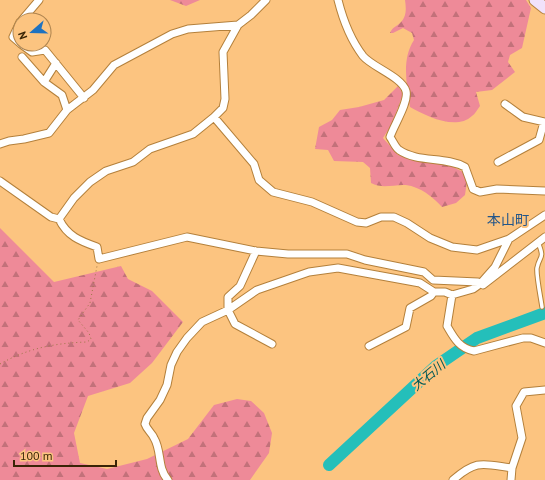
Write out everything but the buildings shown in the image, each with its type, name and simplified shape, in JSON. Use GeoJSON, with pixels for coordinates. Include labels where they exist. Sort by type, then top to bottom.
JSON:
{"type":"FeatureCollection","features":[{"type":"Feature","properties":{"kind":"main road"},"geometry":{"type":"LineString","coordinates":[[535,0],[545,8]]}},
{"type":"Feature","properties":{"kind":"street"},"geometry":{"type":"LineString","coordinates":[[29,12],[39,0]]}},
{"type":"Feature","properties":{"kind":"street"},"geometry":{"type":"LineString","coordinates":[[60,219],[90,182],[106,171],[133,162],[150,149],[193,134],[223,108],[225,99],[223,52],[238,25],[266,0]]}},
{"type":"Feature","properties":{"kind":"street"},"geometry":{"type":"LineString","coordinates":[[338,0],[348,32],[364,57],[401,83],[406,90],[406,100],[390,137],[398,149],[408,154],[458,163],[465,167],[473,189],[480,192],[497,189],[545,191]]}},
{"type":"Feature","properties":{"kind":"street"},"geometry":{"type":"LineString","coordinates":[[0,144],[49,133],[67,110],[93,90],[114,65],[172,34],[188,29],[238,25]]}},
{"type":"Feature","properties":{"kind":"street"},"geometry":{"type":"LineString","coordinates":[[48,52],[84,98]]}},
{"type":"Feature","properties":{"kind":"street"},"geometry":{"type":"LineString","coordinates":[[22,57],[44,82],[62,95],[67,110]]}},
{"type":"Feature","properties":{"kind":"street"},"geometry":{"type":"LineString","coordinates":[[44,82],[56,63]]}},
{"type":"Feature","properties":{"kind":"street"},"geometry":{"type":"LineString","coordinates":[[498,162],[539,140],[544,122],[523,117],[505,104]]}},
{"type":"Feature","properties":{"kind":"street"},"geometry":{"type":"LineString","coordinates":[[214,117],[254,164],[259,180],[273,192],[312,202],[357,222],[366,223],[381,217],[394,217],[407,223],[430,238],[452,248],[477,250],[508,239],[545,215]]}},
{"type":"Feature","properties":{"kind":"street"},"geometry":{"type":"LineString","coordinates":[[0,181],[51,217],[60,219]]}},
{"type":"Feature","properties":{"kind":"street"},"geometry":{"type":"LineString","coordinates":[[60,219],[64,230],[77,239],[97,247],[99,260],[187,237],[256,251],[288,254],[347,254],[365,260],[424,272],[434,280],[478,282],[483,286],[545,237]]}},
{"type":"Feature","properties":{"kind":"street"},"geometry":{"type":"LineString","coordinates":[[168,480],[160,464],[158,448],[154,437],[146,424],[147,418],[160,400],[167,385],[171,365],[177,352],[187,338],[202,322],[228,310],[257,290],[271,284],[309,272],[338,268],[420,283],[434,292],[445,292],[452,295],[473,289],[480,284],[495,267],[508,239]]}},
{"type":"Feature","properties":{"kind":"street"},"geometry":{"type":"LineString","coordinates":[[256,251],[240,286],[228,297],[228,310],[235,324],[272,344]]}},
{"type":"Feature","properties":{"kind":"street"},"geometry":{"type":"LineString","coordinates":[[369,346],[406,327],[410,308],[431,296],[434,292]]}},
{"type":"Feature","properties":{"kind":"street"},"geometry":{"type":"LineString","coordinates":[[452,295],[447,326],[457,343],[466,349],[474,351],[523,338],[531,338],[545,344]]}},
{"type":"Feature","properties":{"kind":"street"},"geometry":{"type":"LineString","coordinates":[[511,480],[512,468],[522,438],[516,406],[524,392],[545,390]]}},
{"type":"Feature","properties":{"kind":"street"},"geometry":{"type":"LineString","coordinates":[[453,480],[467,468],[481,464],[512,468]]}},
{"type":"Feature","properties":{"kind":"lane"},"geometry":{"type":"LineString","coordinates":[[538,242],[544,251],[544,258],[537,268],[542,307]]}},
{"type":"Feature","properties":{"kind":"path"},"geometry":{"type":"LineString","coordinates":[[0,364],[33,349],[48,345],[87,342],[91,339],[89,333],[78,320],[90,303],[99,260]]}},
{"type":"Feature","properties":{"kind":"green space"},"geometry":{"type":"Polygon","coordinates":[[[170,0],[200,0],[186,6],[170,0]]]}},
{"type":"Feature","properties":{"kind":"green space"},"geometry":{"type":"Polygon","coordinates":[[[405,0],[526,0],[531,8],[522,48],[510,55],[508,62],[515,72],[492,90],[476,92],[480,106],[473,115],[465,120],[450,122],[432,118],[410,107],[406,64],[407,56],[414,40],[412,33],[403,28],[390,33],[392,29],[403,20],[406,8],[405,0]]]}},
{"type":"Feature","properties":{"kind":"green space"},"geometry":{"type":"Polygon","coordinates":[[[398,86],[403,94],[392,124],[383,138],[398,155],[427,162],[439,160],[463,172],[467,181],[465,195],[456,203],[442,207],[422,190],[409,185],[376,185],[371,183],[370,168],[363,162],[334,161],[328,150],[315,149],[319,127],[332,120],[340,110],[359,107],[384,100],[398,86]]]}},
{"type":"Feature","properties":{"kind":"green space"},"geometry":{"type":"Polygon","coordinates":[[[0,228],[54,282],[121,266],[128,279],[152,291],[183,322],[152,363],[130,383],[88,396],[74,433],[80,463],[107,469],[147,459],[188,439],[214,405],[237,399],[251,401],[264,413],[272,433],[269,453],[250,480],[0,480],[0,228]]]}},
{"type":"Feature","properties":{"kind":"waterway","name":"大石川"},"geometry":{"type":"LineString","coordinates":[[329,465],[436,366],[477,338],[545,313]]}},
{"type":"Feature","properties":{"kind":"district","name":"本山町"},"geometry":{"type":"Point","coordinates":[508,220]}}]}
